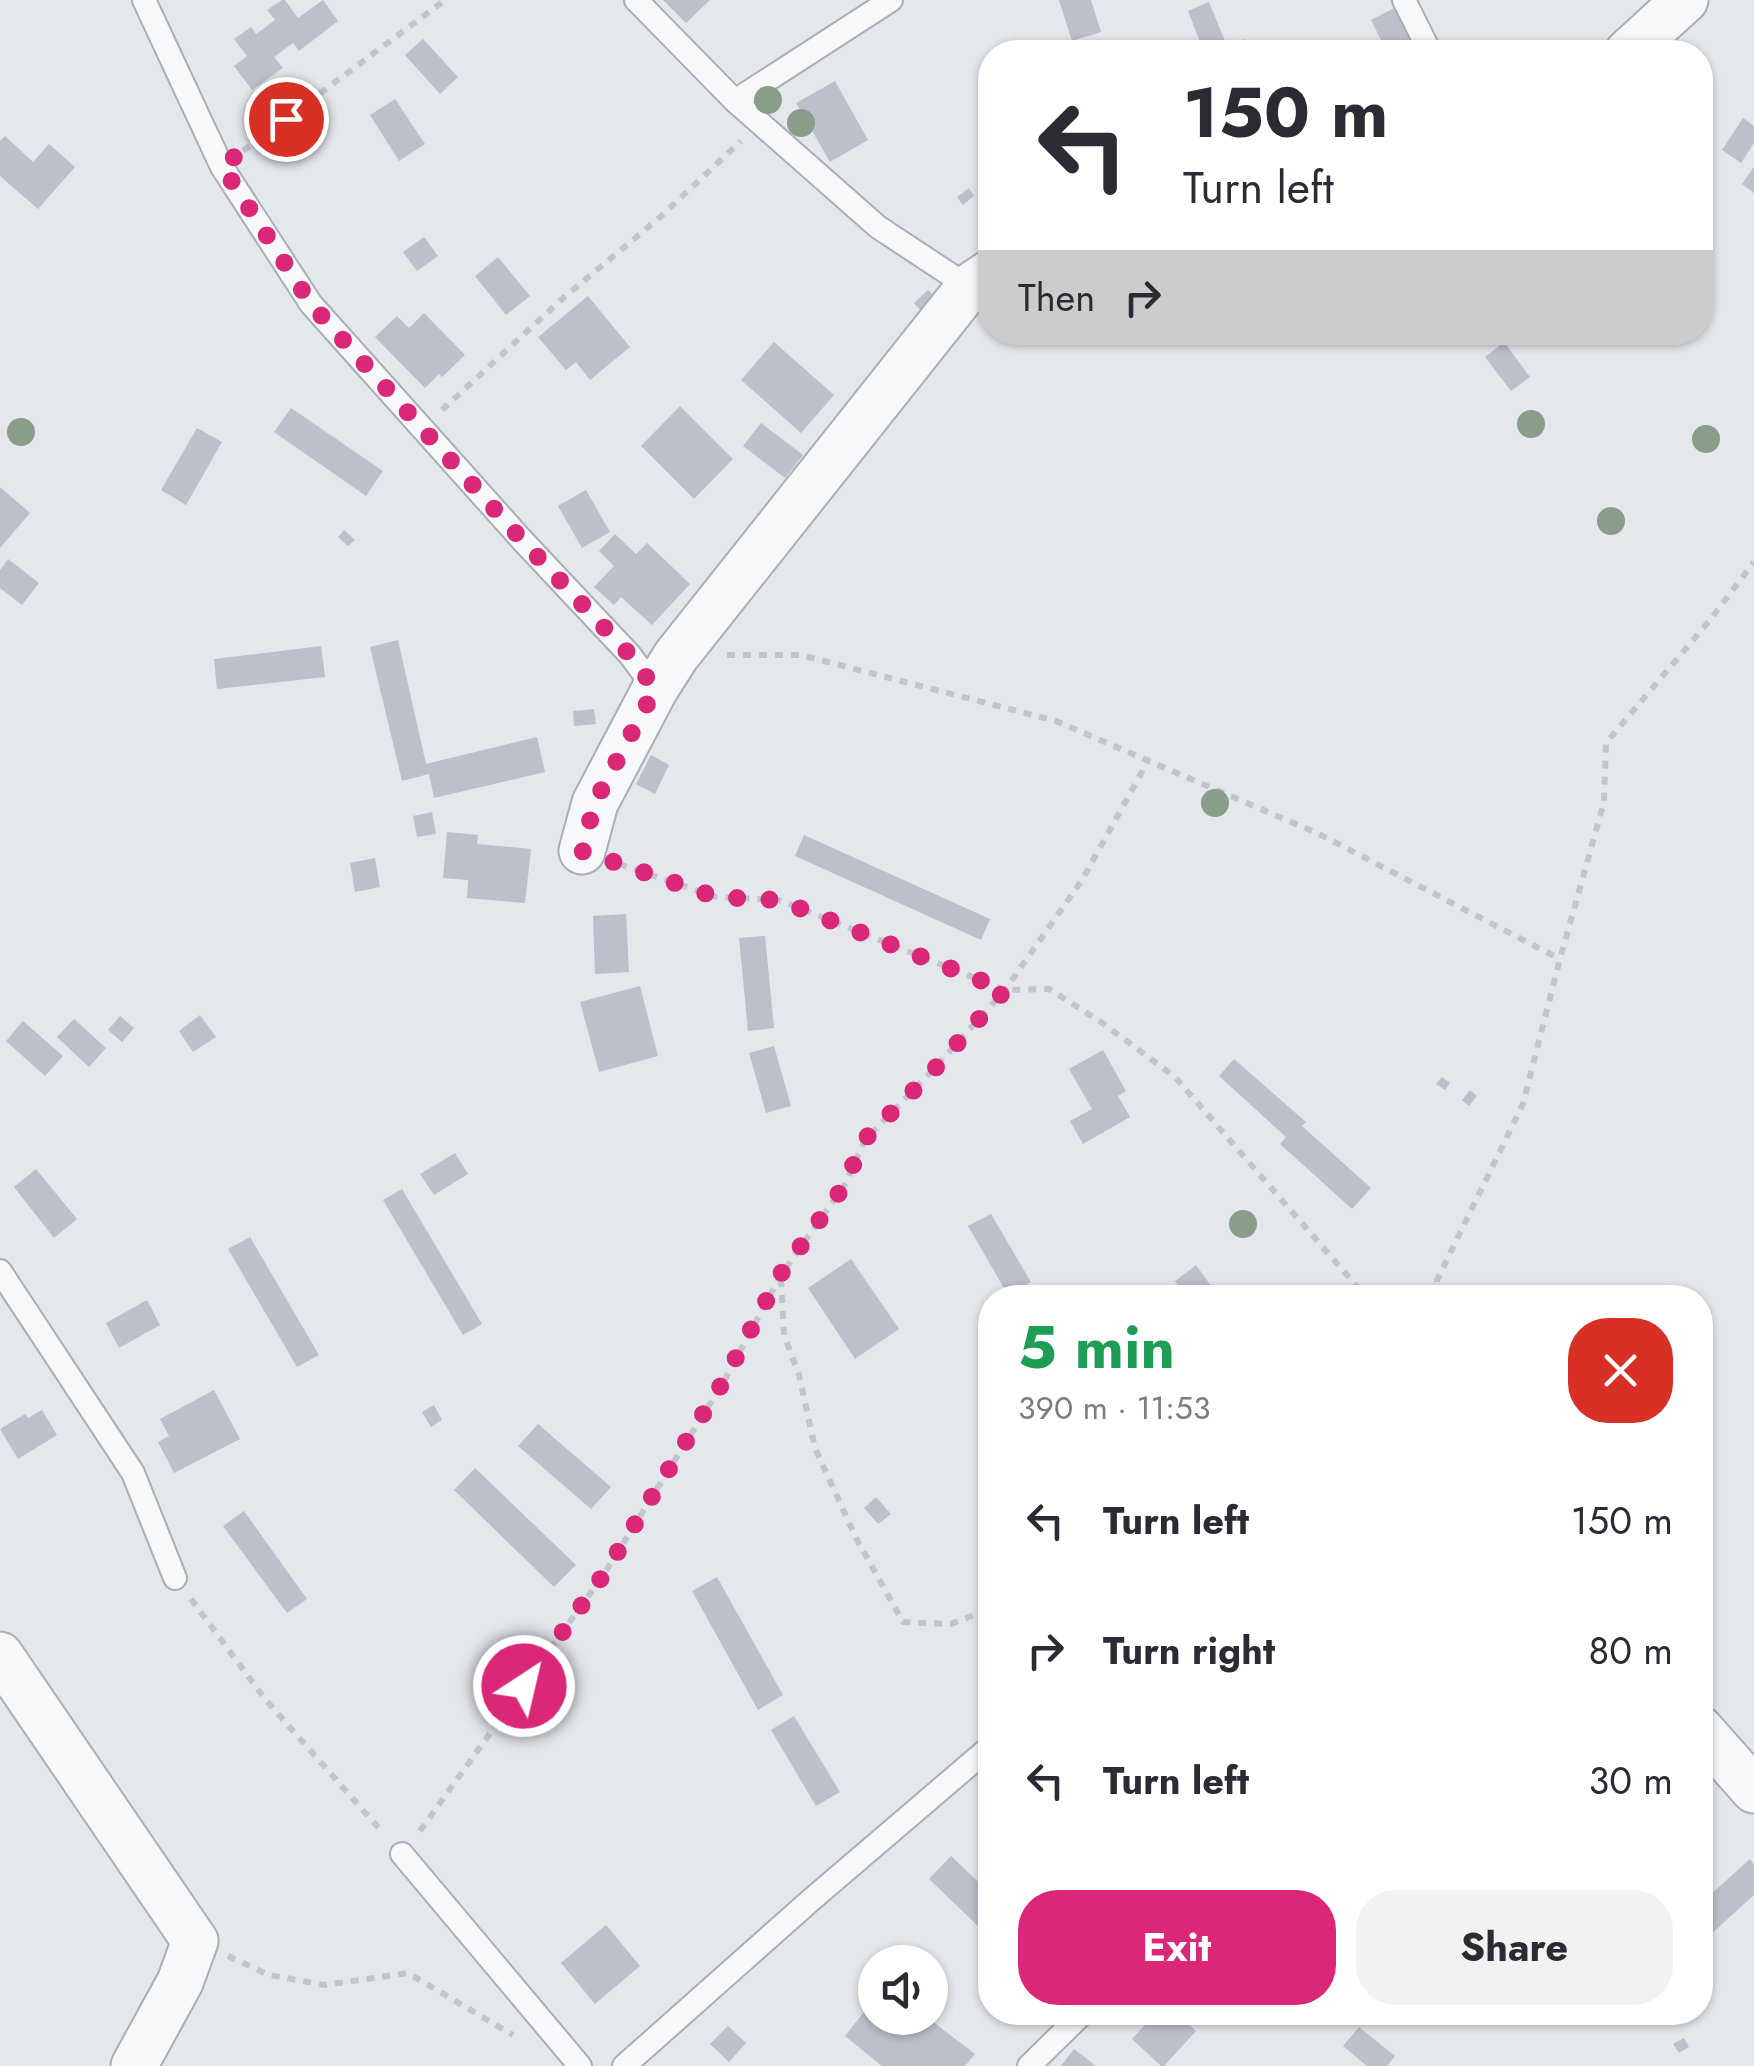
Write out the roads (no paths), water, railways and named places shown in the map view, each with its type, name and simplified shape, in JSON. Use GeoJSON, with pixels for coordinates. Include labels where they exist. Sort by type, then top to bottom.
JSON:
{"type":"FeatureCollection","features":[{"type":"Feature","properties":{"kind":"street"},"geometry":{"type":"LineString","coordinates":[[1641,40],[1685,0]]}},
{"type":"Feature","properties":{"kind":"street"},"geometry":{"type":"LineString","coordinates":[[582,851],[595,802],[665,672],[978,282]]}},
{"type":"Feature","properties":{"kind":"street"},"geometry":{"type":"LineString","coordinates":[[0,1655],[195,1941],[180,1982],[134,2066]]}},
{"type":"Feature","properties":{"kind":"street"},"geometry":{"type":"LineString","coordinates":[[1713,1744],[1754,1790]]}},
{"type":"Feature","properties":{"kind":"lane"},"geometry":{"type":"LineString","coordinates":[[144,0],[222,166],[311,304],[630,655],[665,672]]}},
{"type":"Feature","properties":{"kind":"lane"},"geometry":{"type":"LineString","coordinates":[[636,0],[735,101],[878,227],[978,279]]}},
{"type":"Feature","properties":{"kind":"lane"},"geometry":{"type":"LineString","coordinates":[[735,101],[891,0]]}},
{"type":"Feature","properties":{"kind":"lane"},"geometry":{"type":"LineString","coordinates":[[1404,0],[1424,40]]}},
{"type":"Feature","properties":{"kind":"lane"},"geometry":{"type":"LineString","coordinates":[[0,1271],[10,1307],[133,1473],[175,1578]]}},
{"type":"Feature","properties":{"kind":"lane"},"geometry":{"type":"LineString","coordinates":[[624,2066],[978,1758]]}},
{"type":"Feature","properties":{"kind":"lane"},"geometry":{"type":"LineString","coordinates":[[402,1854],[575,2061]]}},
{"type":"Feature","properties":{"kind":"lane"},"geometry":{"type":"LineString","coordinates":[[1028,2066],[1071,2025]]}}]}
